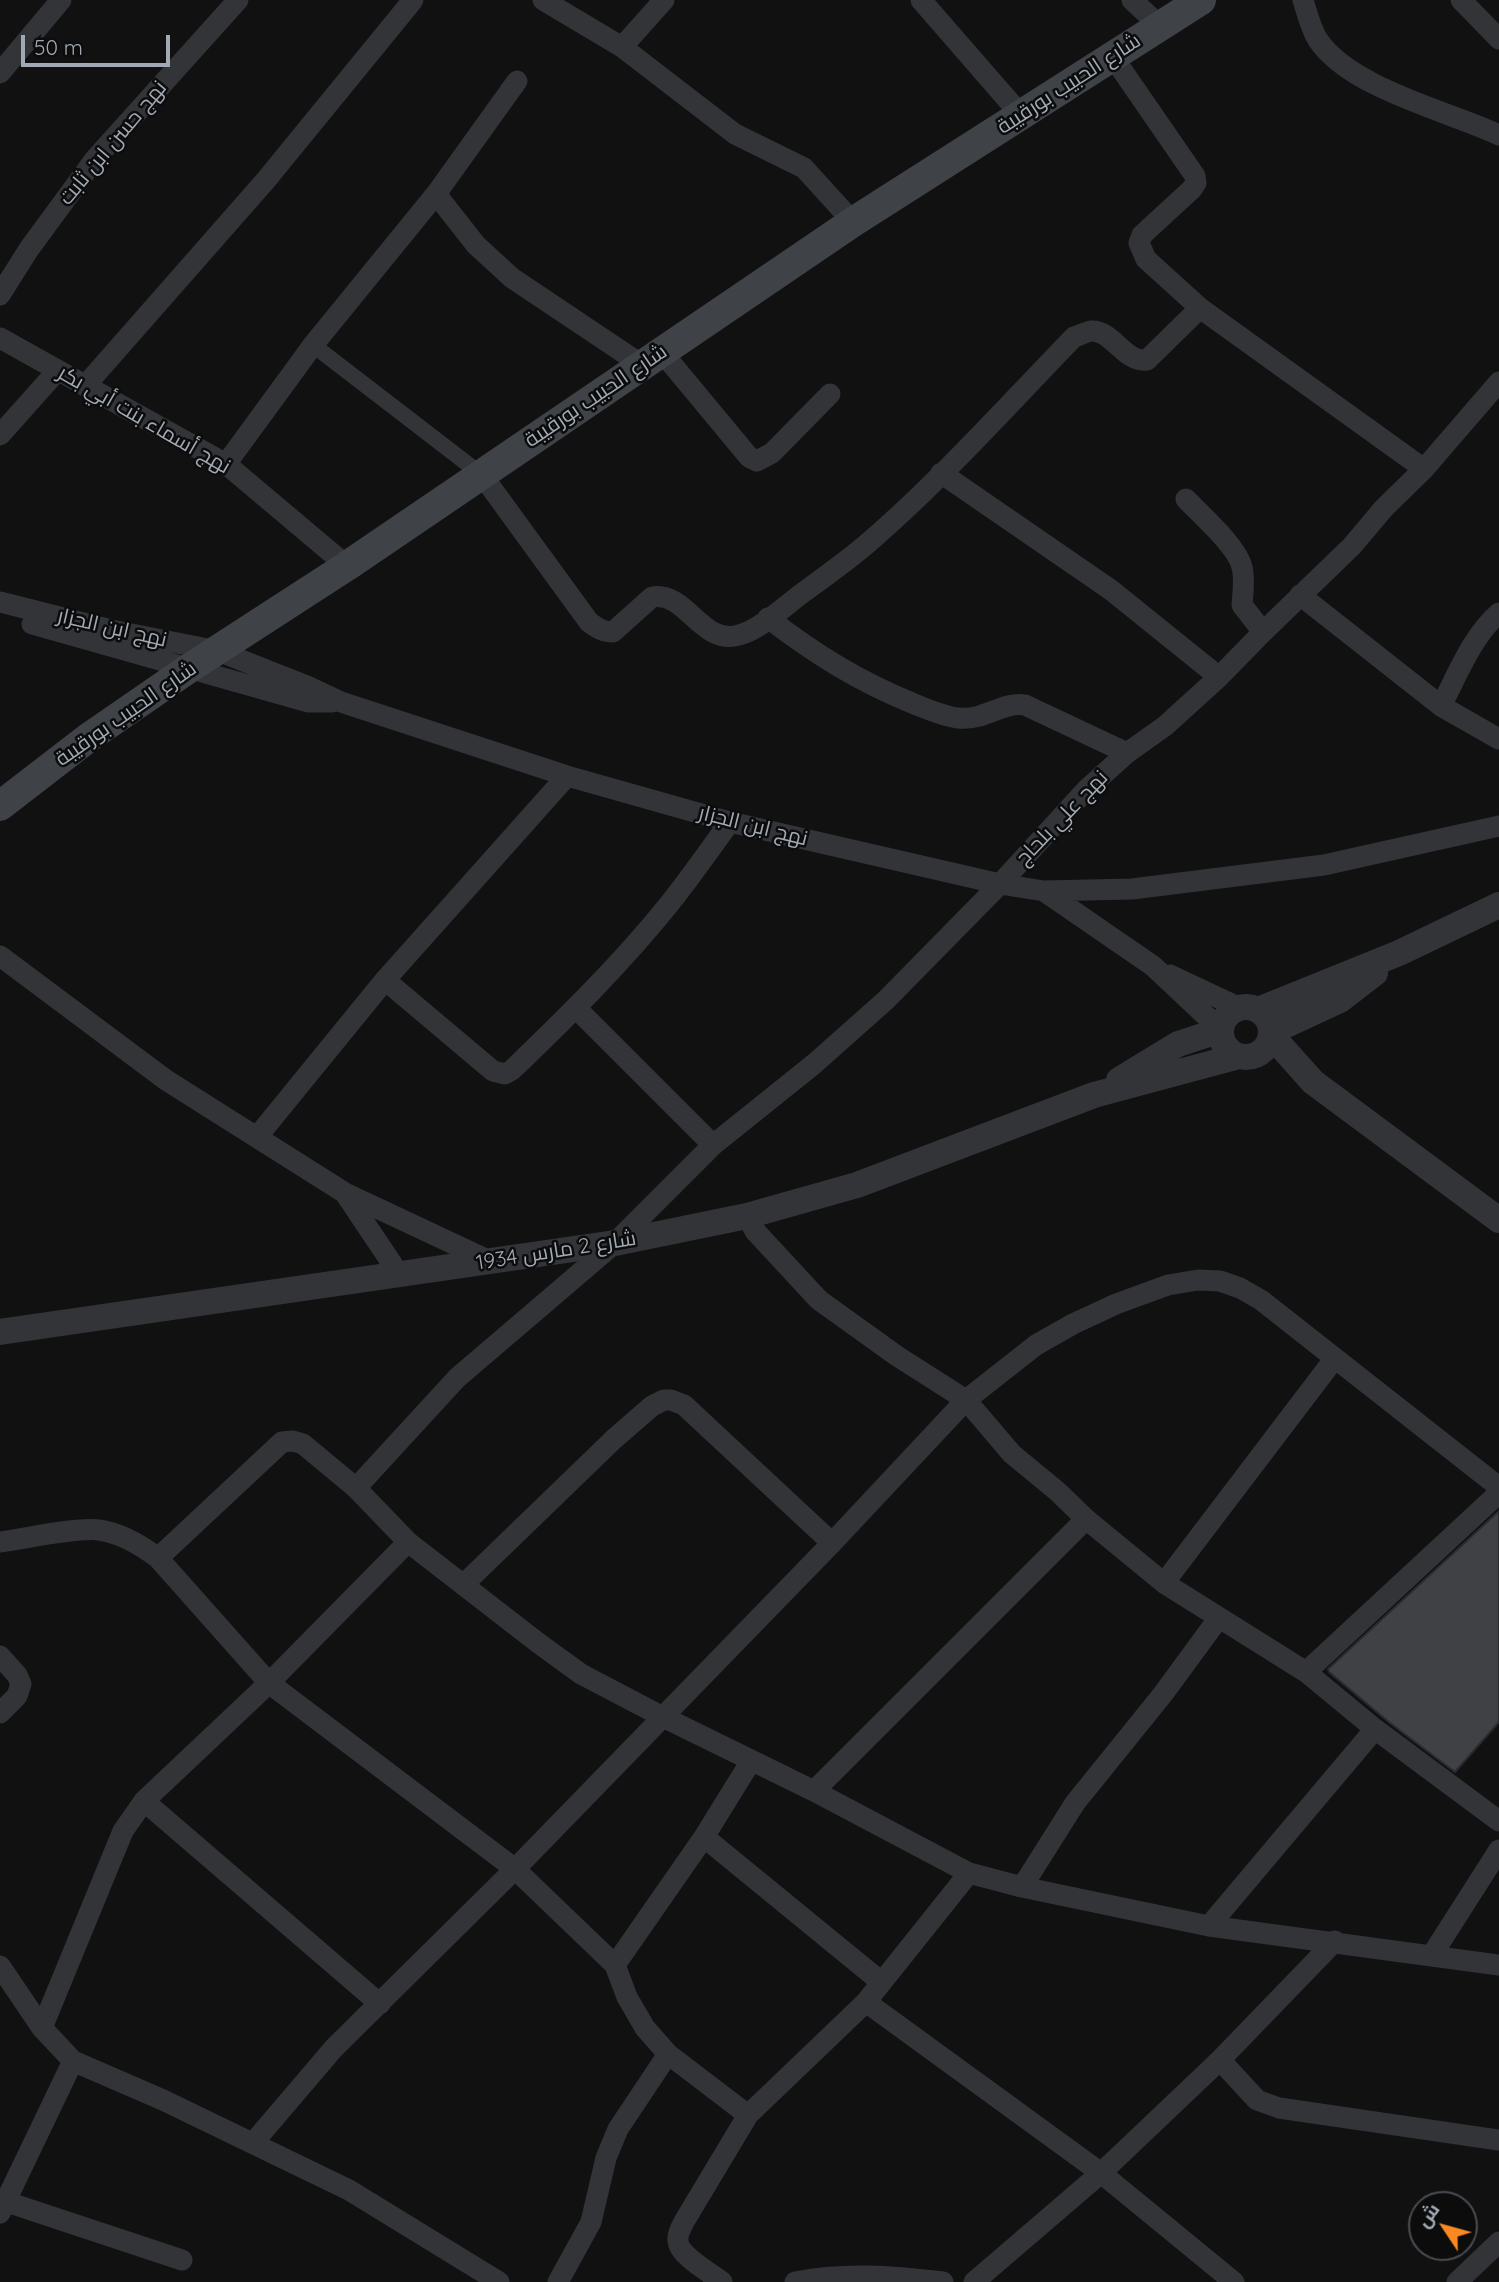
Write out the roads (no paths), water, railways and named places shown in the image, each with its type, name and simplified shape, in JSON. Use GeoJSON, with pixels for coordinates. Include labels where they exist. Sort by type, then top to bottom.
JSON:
{"type":"FeatureCollection","features":[{"type":"Feature","properties":{"kind":"main road","name":"شارع الحبيب بورقيبة"},"geometry":{"type":"LineString","coordinates":[[0,806],[88,738],[188,669],[347,566],[853,222],[1201,0]]}},
{"type":"Feature","properties":{"kind":"street"},"geometry":{"type":"LineString","coordinates":[[0,73],[61,0]]}},
{"type":"Feature","properties":{"kind":"street","name":"نهج حسن ابن ثابت"},"geometry":{"type":"LineString","coordinates":[[0,295],[29,249],[95,159],[238,0]]}},
{"type":"Feature","properties":{"kind":"street"},"geometry":{"type":"LineString","coordinates":[[85,386],[266,180],[413,0]]}},
{"type":"Feature","properties":{"kind":"street"},"geometry":{"type":"LineString","coordinates":[[543,0],[622,47],[736,134],[804,168],[853,222]]}},
{"type":"Feature","properties":{"kind":"street"},"geometry":{"type":"LineString","coordinates":[[622,47],[664,0]]}},
{"type":"Feature","properties":{"kind":"street"},"geometry":{"type":"LineString","coordinates":[[921,0],[1021,115]]}},
{"type":"Feature","properties":{"kind":"street"},"geometry":{"type":"LineString","coordinates":[[1132,0],[1160,26]]}},
{"type":"Feature","properties":{"kind":"street"},"geometry":{"type":"LineString","coordinates":[[1303,0],[1317,39],[1327,52],[1357,75],[1499,135]]}},
{"type":"Feature","properties":{"kind":"street"},"geometry":{"type":"LineString","coordinates":[[1461,0],[1499,39]]}},
{"type":"Feature","properties":{"kind":"street"},"geometry":{"type":"LineString","coordinates":[[1113,57],[1195,176],[1196,183],[1192,188],[1142,235],[1139,243],[1146,258],[1200,308],[1424,469]]}},
{"type":"Feature","properties":{"kind":"street"},"geometry":{"type":"LineString","coordinates":[[226,464],[313,345],[436,194],[517,81]]}},
{"type":"Feature","properties":{"kind":"street"},"geometry":{"type":"LineString","coordinates":[[436,194],[476,245],[512,278],[651,358],[749,457],[757,461],[772,453],[830,394]]}},
{"type":"Feature","properties":{"kind":"street"},"geometry":{"type":"LineString","coordinates":[[313,345],[482,475],[589,622],[605,632],[613,632],[652,597],[659,596],[671,599],[712,633],[726,637],[741,635],[768,618],[869,543],[1074,337],[1093,331],[1100,333],[1132,358],[1147,360],[1200,308]]}},
{"type":"Feature","properties":{"kind":"street","name":"نهج أسماء بنت أبي بكر"},"geometry":{"type":"LineString","coordinates":[[0,338],[226,464],[347,566]]}},
{"type":"Feature","properties":{"kind":"street"},"geometry":{"type":"LineString","coordinates":[[0,435],[58,370]]}},
{"type":"Feature","properties":{"kind":"street","name":"نهج علي بلحاج"},"geometry":{"type":"LineString","coordinates":[[356,1488],[457,1378],[615,1243],[713,1145],[814,1064],[886,1000],[1000,884],[1087,789],[1165,726],[1219,677],[1352,546],[1384,508],[1424,469],[1499,382]]}},
{"type":"Feature","properties":{"kind":"street"},"geometry":{"type":"LineString","coordinates":[[941,473],[1111,590],[1219,677]]}},
{"type":"Feature","properties":{"kind":"street"},"geometry":{"type":"LineString","coordinates":[[1186,499],[1235,552],[1242,564],[1242,605],[1262,632]]}},
{"type":"Feature","properties":{"kind":"street"},"geometry":{"type":"LineString","coordinates":[[1300,595],[1441,706],[1499,739]]}},
{"type":"Feature","properties":{"kind":"street","name":"نهج ابن الجزار"},"geometry":{"type":"LineString","coordinates":[[0,602],[111,630],[218,651],[341,702],[567,776],[730,822],[1000,884],[1044,891],[1153,966]]}},
{"type":"Feature","properties":{"kind":"street","name":"نهج ابن الجزار"},"geometry":{"type":"LineString","coordinates":[[0,614],[308,702],[341,702]]}},
{"type":"Feature","properties":{"kind":"street"},"geometry":{"type":"LineString","coordinates":[[1441,706],[1469,654],[1485,629],[1499,614]]}},
{"type":"Feature","properties":{"kind":"street"},"geometry":{"type":"LineString","coordinates":[[768,618],[811,652],[881,690],[932,711],[956,718],[974,719],[1016,704],[1025,705],[1127,754]]}},
{"type":"Feature","properties":{"kind":"street"},"geometry":{"type":"LineString","coordinates":[[257,1138],[385,980],[567,776]]}},
{"type":"Feature","properties":{"kind":"street"},"geometry":{"type":"LineString","coordinates":[[385,980],[494,1072],[500,1074],[512,1070],[576,1008],[671,902],[730,822]]}},
{"type":"Feature","properties":{"kind":"street"},"geometry":{"type":"LineString","coordinates":[[1044,891],[1132,889],[1324,865],[1499,826]]}},
{"type":"Feature","properties":{"kind":"street"},"geometry":{"type":"LineString","coordinates":[[1221,1030],[1227,1016],[1260,1021],[1499,905]]}},
{"type":"Feature","properties":{"kind":"street"},"geometry":{"type":"LineString","coordinates":[[0,956],[166,1080],[345,1193],[492,1262]]}},
{"type":"Feature","properties":{"kind":"street"},"geometry":{"type":"LineString","coordinates":[[1153,966],[1260,1021],[1313,1082],[1499,1220]]}},
{"type":"Feature","properties":{"kind":"street"},"geometry":{"type":"LineString","coordinates":[[1153,966],[1221,1030],[1225,1046],[1313,1082]]}},
{"type":"Feature","properties":{"kind":"street"},"geometry":{"type":"LineString","coordinates":[[576,1008],[713,1145]]}},
{"type":"Feature","properties":{"kind":"street"},"geometry":{"type":"LineString","coordinates":[[1245,1056],[1264,1049],[1260,1021]]}},
{"type":"Feature","properties":{"kind":"street","name":"شارع 2 مارس 1934"},"geometry":{"type":"LineString","coordinates":[[1094,1095],[1178,1044],[1221,1030]]}},
{"type":"Feature","properties":{"kind":"street","name":"شارع 2 مارس 1934"},"geometry":{"type":"LineString","coordinates":[[0,1332],[615,1243],[747,1216],[857,1185],[1094,1095],[1245,1056]]}},
{"type":"Feature","properties":{"kind":"street"},"geometry":{"type":"LineString","coordinates":[[345,1193],[399,1274]]}},
{"type":"Feature","properties":{"kind":"street"},"geometry":{"type":"LineString","coordinates":[[747,1216],[755,1231],[819,1300],[897,1356],[966,1400],[1012,1454],[1164,1583],[1306,1672],[1375,1730],[1499,1821]]}},
{"type":"Feature","properties":{"kind":"street"},"geometry":{"type":"LineString","coordinates":[[253,2143],[334,2048],[515,1869],[832,1543],[966,1400],[1036,1345],[1073,1324],[1168,1285],[1198,1280],[1220,1281],[1240,1288],[1261,1300],[1499,1487]]}},
{"type":"Feature","properties":{"kind":"street"},"geometry":{"type":"LineString","coordinates":[[1164,1583],[1335,1358]]}},
{"type":"Feature","properties":{"kind":"street"},"geometry":{"type":"LineString","coordinates":[[463,1585],[614,1439],[652,1406],[664,1401],[677,1401],[684,1405],[832,1543]]}},
{"type":"Feature","properties":{"kind":"street"},"geometry":{"type":"LineString","coordinates":[[158,1558],[282,1442],[293,1440],[303,1444],[356,1488],[408,1542],[581,1674],[814,1791],[969,1873],[1022,1887],[1209,1926],[1499,1965]]}},
{"type":"Feature","properties":{"kind":"street"},"geometry":{"type":"LineString","coordinates":[[1306,1672],[1499,1493]]}},
{"type":"Feature","properties":{"kind":"street"},"geometry":{"type":"LineString","coordinates":[[814,1791],[1086,1519]]}},
{"type":"Feature","properties":{"kind":"street"},"geometry":{"type":"LineString","coordinates":[[0,1542],[97,1530],[122,1537],[158,1558],[269,1683],[515,1869],[614,1965],[633,2007],[646,2028],[668,2054],[748,2115]]}},
{"type":"Feature","properties":{"kind":"street"},"geometry":{"type":"LineString","coordinates":[[42,2028],[124,1831],[144,1801],[269,1683],[408,1542]]}},
{"type":"Feature","properties":{"kind":"street"},"geometry":{"type":"LineString","coordinates":[[1022,1887],[1075,1803],[1163,1694],[1218,1619]]}},
{"type":"Feature","properties":{"kind":"street"},"geometry":{"type":"LineString","coordinates":[[0,1656],[22,1684],[17,1696],[0,1713]]}},
{"type":"Feature","properties":{"kind":"street"},"geometry":{"type":"LineString","coordinates":[[1209,1926],[1375,1730]]}},
{"type":"Feature","properties":{"kind":"street"},"geometry":{"type":"LineString","coordinates":[[614,1965],[704,1837],[751,1760]]}},
{"type":"Feature","properties":{"kind":"street"},"geometry":{"type":"LineString","coordinates":[[144,1801],[380,2004]]}},
{"type":"Feature","properties":{"kind":"street"},"geometry":{"type":"LineString","coordinates":[[704,1837],[880,1981]]}},
{"type":"Feature","properties":{"kind":"street"},"geometry":{"type":"LineString","coordinates":[[1432,1955],[1499,1850]]}},
{"type":"Feature","properties":{"kind":"street"},"geometry":{"type":"LineString","coordinates":[[722,2282],[682,2250],[678,2242],[679,2232],[748,2115],[866,2001],[969,1873]]}},
{"type":"Feature","properties":{"kind":"street"},"geometry":{"type":"LineString","coordinates":[[974,2282],[1101,2173],[1220,2060],[1335,1941]]}},
{"type":"Feature","properties":{"kind":"street"},"geometry":{"type":"LineString","coordinates":[[0,1966],[42,2028],[73,2061],[163,2100],[349,2190],[499,2282]]}},
{"type":"Feature","properties":{"kind":"street"},"geometry":{"type":"LineString","coordinates":[[866,2001],[1101,2173],[1234,2282]]}},
{"type":"Feature","properties":{"kind":"street"},"geometry":{"type":"LineString","coordinates":[[558,2282],[591,2222],[606,2158],[618,2129],[668,2054]]}},
{"type":"Feature","properties":{"kind":"street"},"geometry":{"type":"LineString","coordinates":[[1220,2060],[1257,2100],[1279,2108],[1499,2140]]}},
{"type":"Feature","properties":{"kind":"street"},"geometry":{"type":"LineString","coordinates":[[73,2061],[2,2207],[182,2260]]}},
{"type":"Feature","properties":{"kind":"street"},"geometry":{"type":"LineString","coordinates":[[1457,2282],[1499,2242]]}},
{"type":"Feature","properties":{"kind":"street"},"geometry":{"type":"LineString","coordinates":[[795,2282],[829,2276],[943,2282]]}}]}
